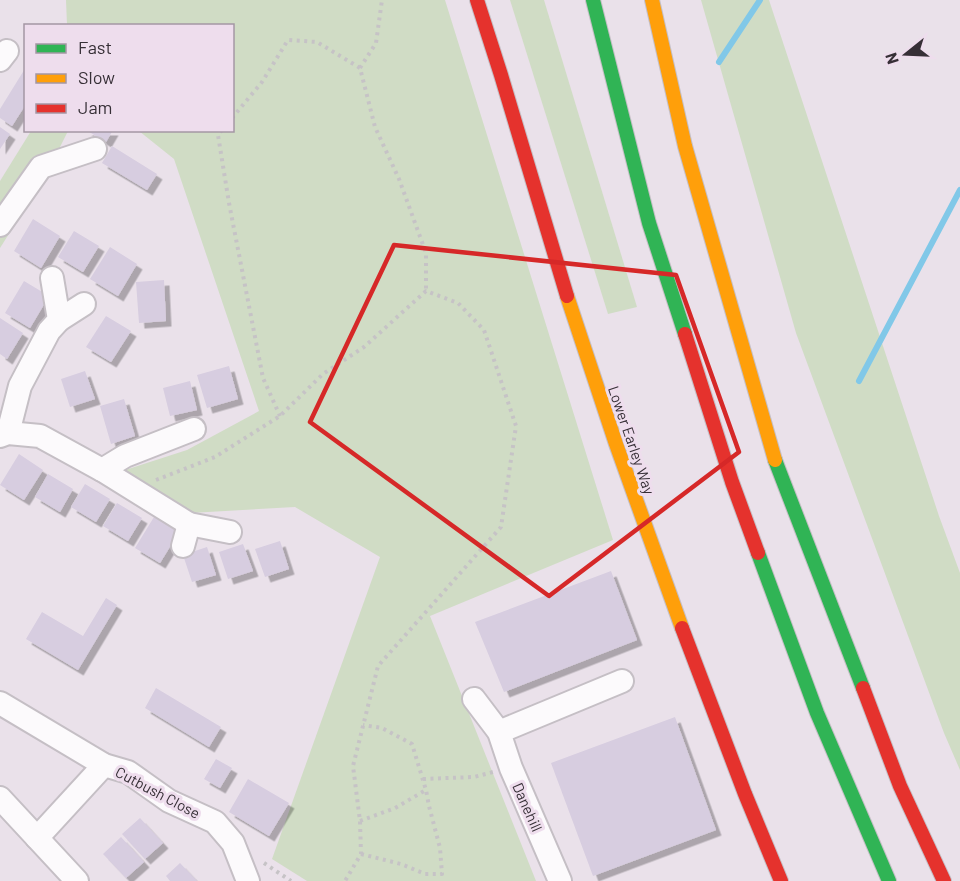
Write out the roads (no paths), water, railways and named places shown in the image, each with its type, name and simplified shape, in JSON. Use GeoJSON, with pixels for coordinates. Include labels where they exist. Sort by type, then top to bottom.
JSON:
{"type":"FeatureCollection","features":[{"type":"Feature","properties":{"kind":"main road","name":"Lower Earley Way"},"geometry":{"type":"LineString","coordinates":[[477,0],[569,303],[627,478],[719,730],[781,881]]}},
{"type":"Feature","properties":{"kind":"main road"},"geometry":{"type":"LineString","coordinates":[[593,0],[649,223],[732,482],[817,713],[889,881]]}},
{"type":"Feature","properties":{"kind":"main road"},"geometry":{"type":"LineString","coordinates":[[652,0],[685,146],[772,452],[900,786],[944,881]]}},
{"type":"Feature","properties":{"kind":"street"},"geometry":{"type":"LineString","coordinates":[[0,225],[41,167],[95,149]]}},
{"type":"Feature","properties":{"kind":"street"},"geometry":{"type":"LineString","coordinates":[[52,278],[59,320]]}},
{"type":"Feature","properties":{"kind":"street"},"geometry":{"type":"LineString","coordinates":[[84,304],[59,320],[49,331],[20,386],[4,435],[40,436],[102,470],[189,524],[230,532]]}},
{"type":"Feature","properties":{"kind":"street"},"geometry":{"type":"LineString","coordinates":[[102,470],[125,456],[194,429]]}},
{"type":"Feature","properties":{"kind":"street"},"geometry":{"type":"LineString","coordinates":[[183,546],[189,524]]}},
{"type":"Feature","properties":{"kind":"street"},"geometry":{"type":"LineString","coordinates":[[499,732],[622,681]]}},
{"type":"Feature","properties":{"kind":"street","name":"Danehill"},"geometry":{"type":"LineString","coordinates":[[474,699],[499,732],[511,768],[560,881]]}},
{"type":"Feature","properties":{"kind":"street","name":"Cutbush Close"},"geometry":{"type":"LineString","coordinates":[[0,703],[104,765],[128,772],[170,801],[215,822],[233,843],[248,881]]}},
{"type":"Feature","properties":{"kind":"street","name":"Cutbush Close"},"geometry":{"type":"LineString","coordinates":[[37,838],[104,765]]}},
{"type":"Feature","properties":{"kind":"street"},"geometry":{"type":"LineString","coordinates":[[0,798],[76,881]]}},
{"type":"Feature","properties":{"kind":"waterway"},"geometry":{"type":"LineString","coordinates":[[719,62],[760,0]]}},
{"type":"Feature","properties":{"kind":"waterway"},"geometry":{"type":"LineString","coordinates":[[859,381],[960,190]]}}]}
